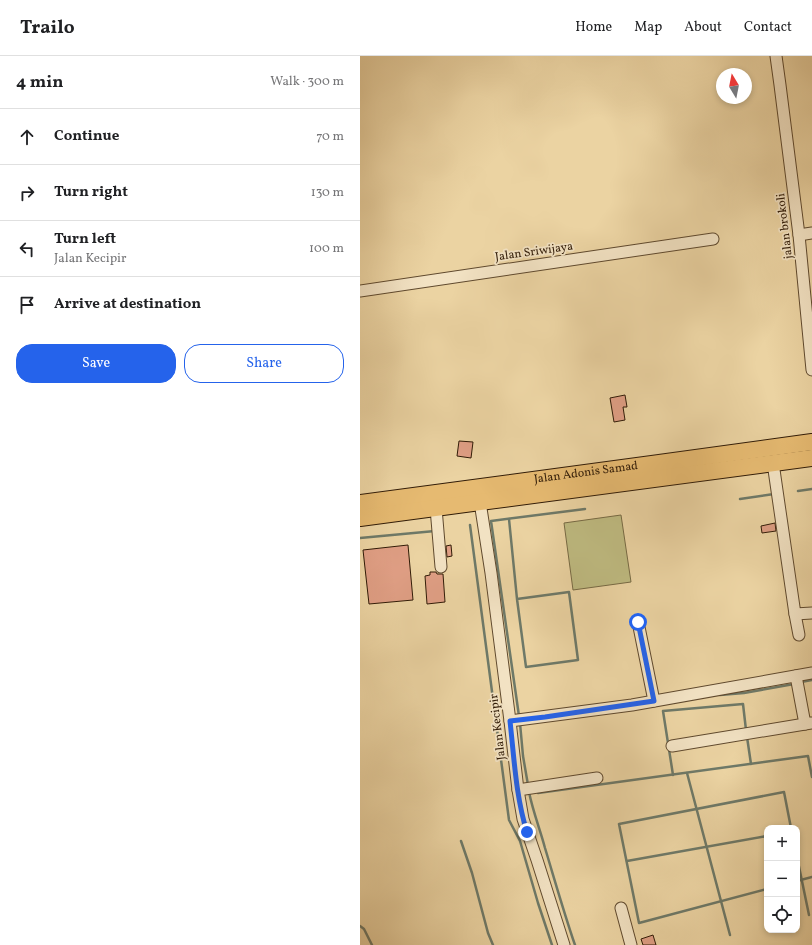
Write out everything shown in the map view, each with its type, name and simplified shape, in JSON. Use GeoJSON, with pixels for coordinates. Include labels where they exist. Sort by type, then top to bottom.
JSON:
{"type":"FeatureCollection","features":[{"type":"Feature","properties":{"kind":"highway","name":"Jalan Adonis Samad"},"geometry":{"type":"LineString","coordinates":[[360,503],[653,471],[812,442]]}},
{"type":"Feature","properties":{"kind":"highway"},"geometry":{"type":"LineString","coordinates":[[360,518],[480,502],[653,471],[773,463],[812,458]]}},
{"type":"Feature","properties":{"kind":"street","name":"jalan brokoli"},"geometry":{"type":"LineString","coordinates":[[776,56],[799,234],[812,370]]}},
{"type":"Feature","properties":{"kind":"street"},"geometry":{"type":"LineString","coordinates":[[799,234],[812,233]]}},
{"type":"Feature","properties":{"kind":"street","name":"Jalan Sriwijaya"},"geometry":{"type":"LineString","coordinates":[[360,291],[713,239]]}},
{"type":"Feature","properties":{"kind":"street"},"geometry":{"type":"LineString","coordinates":[[773,463],[799,635]]}},
{"type":"Feature","properties":{"kind":"street","name":"Jalan Kecipir"},"geometry":{"type":"LineString","coordinates":[[480,502],[514,721],[526,788],[523,819],[564,945]]}},
{"type":"Feature","properties":{"kind":"street"},"geometry":{"type":"LineString","coordinates":[[436,508],[441,567]]}},
{"type":"Feature","properties":{"kind":"street"},"geometry":{"type":"LineString","coordinates":[[795,614],[812,613]]}},
{"type":"Feature","properties":{"kind":"street"},"geometry":{"type":"LineString","coordinates":[[638,622],[654,701]]}},
{"type":"Feature","properties":{"kind":"street"},"geometry":{"type":"LineString","coordinates":[[514,721],[797,681],[812,673]]}},
{"type":"Feature","properties":{"kind":"street"},"geometry":{"type":"LineString","coordinates":[[672,746],[809,724],[797,681]]}},
{"type":"Feature","properties":{"kind":"street"},"geometry":{"type":"LineString","coordinates":[[526,788],[598,778]]}},
{"type":"Feature","properties":{"kind":"street"},"geometry":{"type":"LineString","coordinates":[[621,908],[631,945]]}},
{"type":"Feature","properties":{"kind":"shaded area"},"geometry":{"type":"Polygon","coordinates":[[[621,515],[631,582],[573,590],[564,523],[621,515]]]}},
{"type":"Feature","properties":{"kind":"building"},"geometry":{"type":"Polygon","coordinates":[[[625,395],[627,407],[623,407],[625,420],[614,422],[610,398],[625,395]]]}},
{"type":"Feature","properties":{"kind":"building"},"geometry":{"type":"Polygon","coordinates":[[[459,441],[473,442],[471,458],[457,456],[459,441]]]}},
{"type":"Feature","properties":{"kind":"building"},"geometry":{"type":"Polygon","coordinates":[[[775,523],[776,531],[762,533],[761,526],[775,523]]]}},
{"type":"Feature","properties":{"kind":"building"},"geometry":{"type":"Polygon","coordinates":[[[408,545],[413,600],[369,604],[363,550],[408,545]]]}},
{"type":"Feature","properties":{"kind":"building"},"geometry":{"type":"Polygon","coordinates":[[[451,545],[452,556],[447,557],[446,546],[451,545]]]}},
{"type":"Feature","properties":{"kind":"building"},"geometry":{"type":"Polygon","coordinates":[[[430,572],[443,574],[445,602],[427,604],[425,576],[430,575],[430,572]]]}},
{"type":"Feature","properties":{"kind":"building"},"geometry":{"type":"Polygon","coordinates":[[[653,935],[656,945],[643,945],[641,939],[653,935]]]}},
{"type":"Feature","properties":{"kind":"waterway"},"geometry":{"type":"LineString","coordinates":[[798,491],[812,489]]}},
{"type":"Feature","properties":{"kind":"waterway"},"geometry":{"type":"LineString","coordinates":[[740,499],[774,494]]}},
{"type":"Feature","properties":{"kind":"waterway"},"geometry":{"type":"LineString","coordinates":[[519,716],[491,521],[585,509]]}},
{"type":"Feature","properties":{"kind":"waterway"},"geometry":{"type":"LineString","coordinates":[[509,519],[517,599],[526,667],[578,660],[569,592],[517,599]]}},
{"type":"Feature","properties":{"kind":"waterway"},"geometry":{"type":"LineString","coordinates":[[470,525],[509,820],[520,841],[552,945]]}},
{"type":"Feature","properties":{"kind":"waterway"},"geometry":{"type":"LineString","coordinates":[[360,538],[435,531]]}},
{"type":"Feature","properties":{"kind":"waterway"},"geometry":{"type":"LineString","coordinates":[[801,682],[812,680]]}},
{"type":"Feature","properties":{"kind":"waterway"},"geometry":{"type":"LineString","coordinates":[[720,695],[744,693],[794,684]]}},
{"type":"Feature","properties":{"kind":"waterway"},"geometry":{"type":"LineString","coordinates":[[673,775],[663,711],[743,704],[746,730]]}},
{"type":"Feature","properties":{"kind":"waterway"},"geometry":{"type":"LineString","coordinates":[[520,723],[523,756],[528,785]]}},
{"type":"Feature","properties":{"kind":"waterway"},"geometry":{"type":"LineString","coordinates":[[747,737],[751,764]]}},
{"type":"Feature","properties":{"kind":"waterway"},"geometry":{"type":"LineString","coordinates":[[538,793],[808,756],[812,777]]}},
{"type":"Feature","properties":{"kind":"waterway"},"geometry":{"type":"LineString","coordinates":[[687,773],[730,935]]}},
{"type":"Feature","properties":{"kind":"waterway"},"geometry":{"type":"LineString","coordinates":[[529,792],[575,945]]}},
{"type":"Feature","properties":{"kind":"waterway"},"geometry":{"type":"LineString","coordinates":[[764,890],[639,923],[619,824],[784,792],[790,825]]}},
{"type":"Feature","properties":{"kind":"waterway"},"geometry":{"type":"LineString","coordinates":[[627,861],[764,837]]}},
{"type":"Feature","properties":{"kind":"waterway"},"geometry":{"type":"LineString","coordinates":[[461,841],[472,873],[488,933],[493,945]]}},
{"type":"Feature","properties":{"kind":"waterway"},"geometry":{"type":"LineString","coordinates":[[798,861],[809,915]]}},
{"type":"Feature","properties":{"kind":"waterway"},"geometry":{"type":"LineString","coordinates":[[800,880],[812,877]]}},
{"type":"Feature","properties":{"kind":"waterway"},"geometry":{"type":"LineString","coordinates":[[360,926],[364,929],[372,945]]}},
{"type":"Feature","properties":{"kind":"route"},"geometry":{"type":"LineString","coordinates":[[527,832],[518,790],[510,721],[654,701],[638,622]]}}]}
